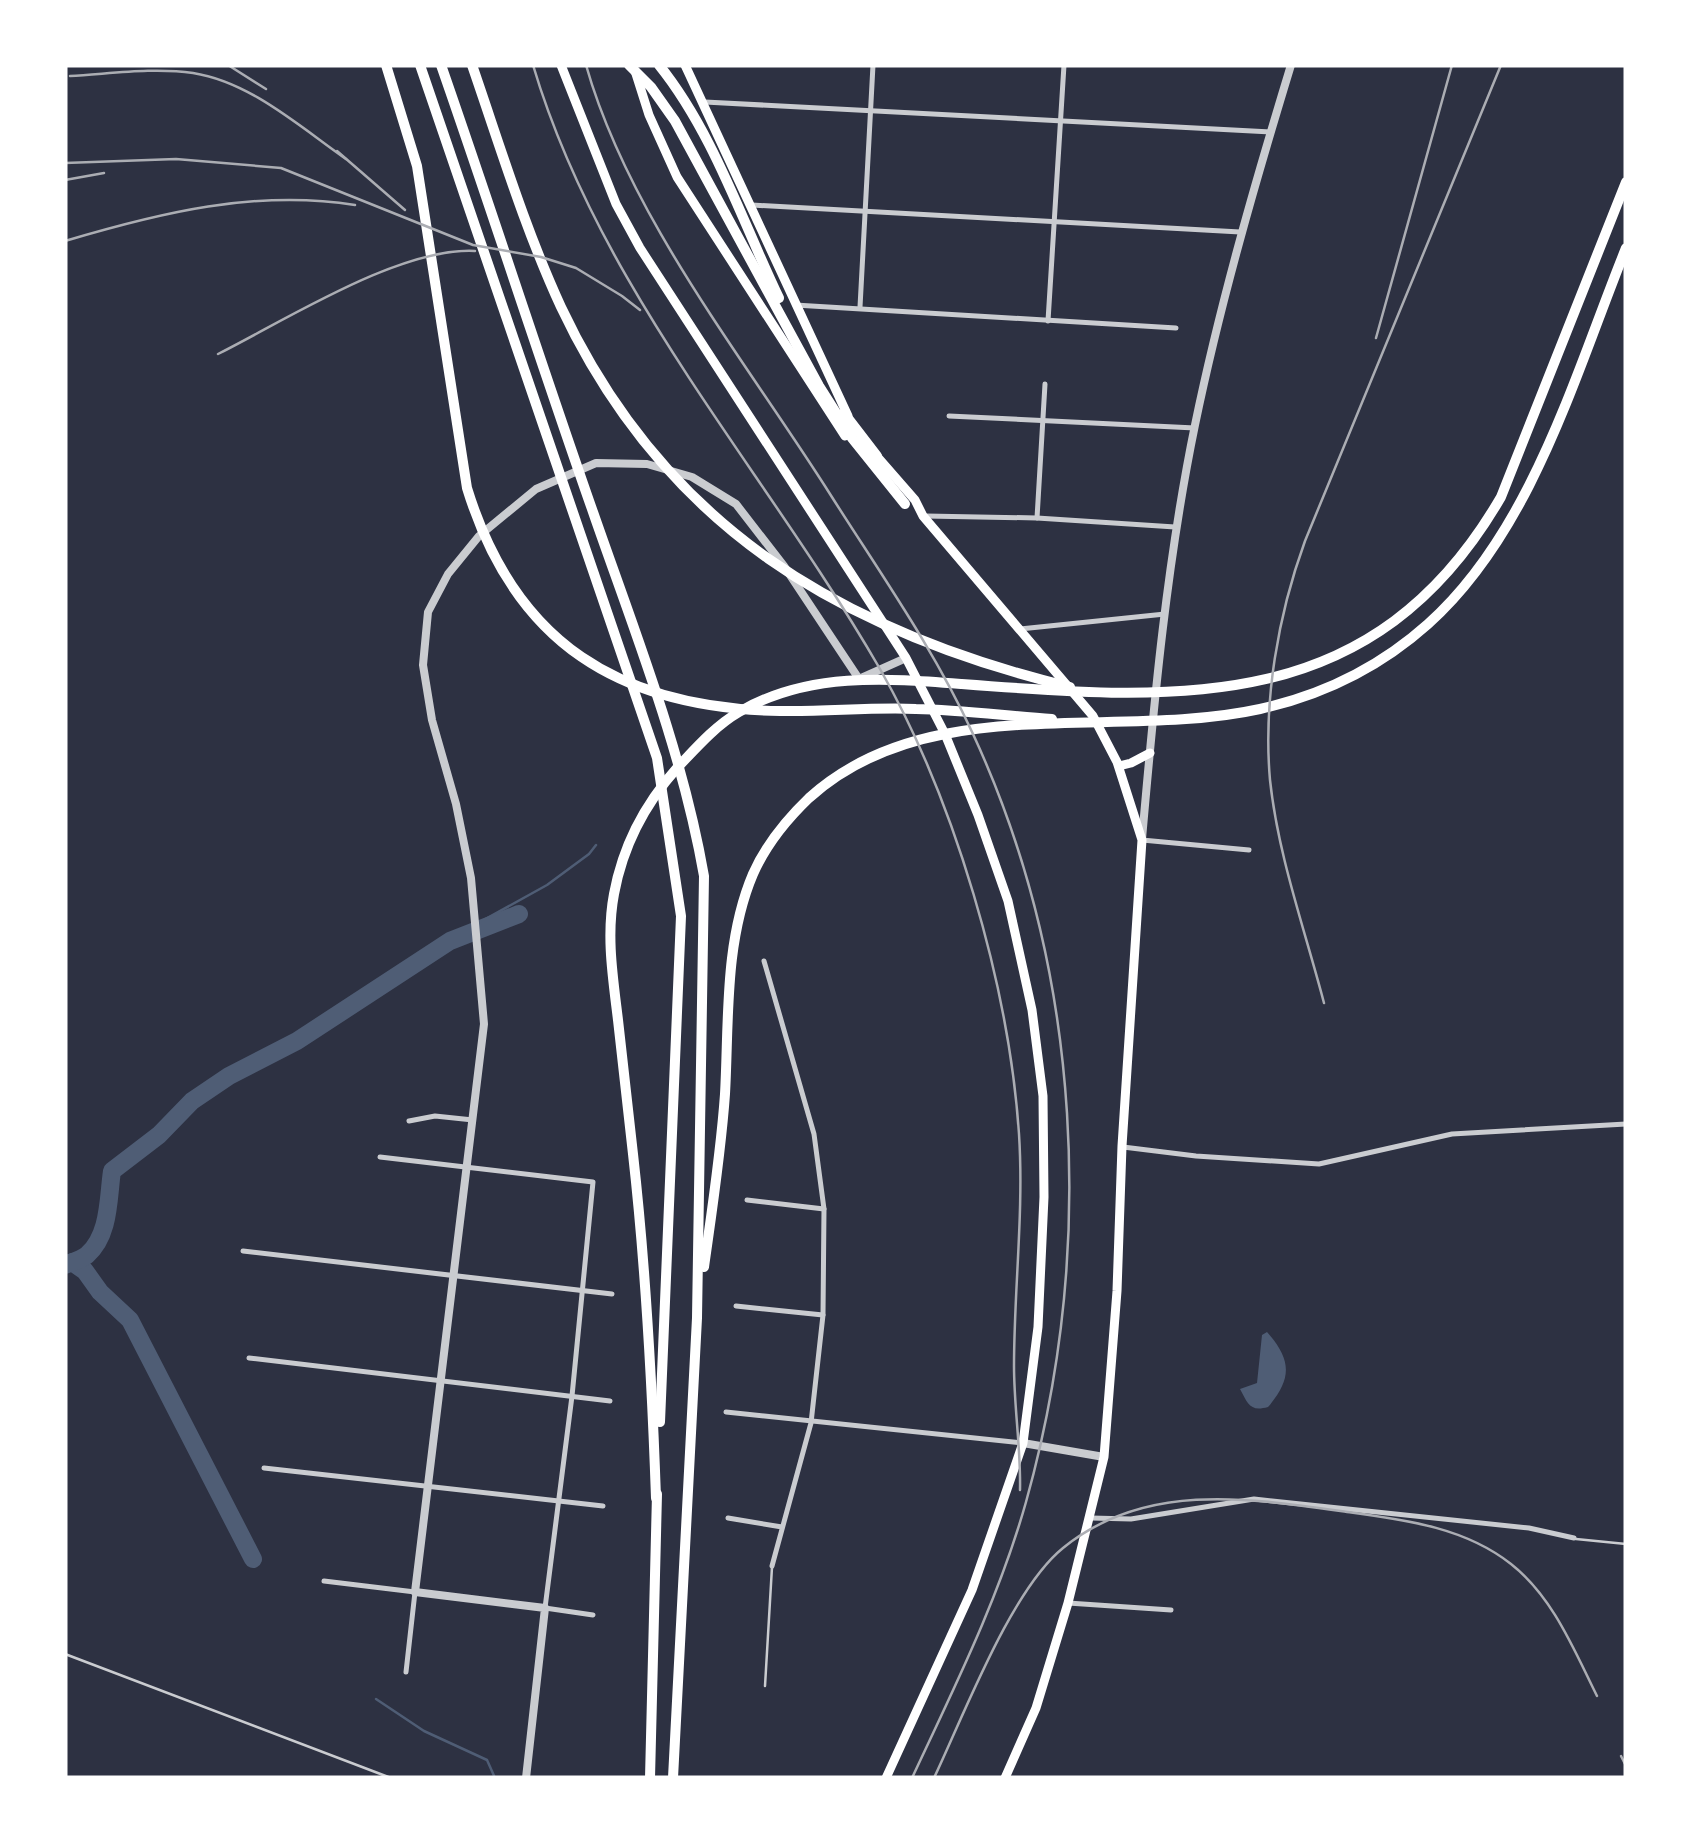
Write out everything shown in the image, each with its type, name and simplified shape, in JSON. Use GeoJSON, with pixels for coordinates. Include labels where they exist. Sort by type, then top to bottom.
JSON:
{"type":"FeatureCollection","features":[{"type":"Feature","properties":{"kind":"highway"},"geometry":{"type":"LineString","coordinates":[[386,65],[408,135],[430,236],[467,488],[503,574],[530,612],[560,641],[646,692],[708,707],[779,712],[915,708],[1088,722]]}},
{"type":"Feature","properties":{"kind":"highway"},"geometry":{"type":"LineString","coordinates":[[420,65],[657,758],[680,900],[656,1498],[650,1778]]}},
{"type":"Feature","properties":{"kind":"highway"},"geometry":{"type":"LineString","coordinates":[[441,65],[668,722],[704,876],[697,1318],[673,1778]]}},
{"type":"Feature","properties":{"kind":"highway"},"geometry":{"type":"LineString","coordinates":[[472,65],[551,285],[593,366],[642,438],[719,520],[786,572],[874,622],[976,661],[1106,694]]}},
{"type":"Feature","properties":{"kind":"highway"},"geometry":{"type":"LineString","coordinates":[[631,65],[658,96],[819,386],[858,446],[904,504]]}},
{"type":"Feature","properties":{"kind":"highway"},"geometry":{"type":"LineString","coordinates":[[659,65],[707,144],[778,297],[815,365],[840,409],[877,456]]}},
{"type":"Feature","properties":{"kind":"highway"},"geometry":{"type":"LineString","coordinates":[[1618,202],[1626,168]]}},
{"type":"Feature","properties":{"kind":"highway"},"geometry":{"type":"LineString","coordinates":[[656,1498],[648,1306],[610,941],[616,885],[627,846],[651,799],[707,737],[743,709],[807,686],[888,678],[1106,694],[1194,692],[1244,686],[1293,672],[1333,658],[1367,640],[1418,604],[1472,544],[1501,497],[1626,182]]}},
{"type":"Feature","properties":{"kind":"highway"},"geometry":{"type":"LineString","coordinates":[[697,1318],[721,1143],[736,936],[753,874],[778,832],[833,779],[876,754],[923,738],[1263,709],[1352,678],[1401,646],[1430,622],[1487,560],[1523,500],[1626,248]]}},
{"type":"Feature","properties":{"kind":"main road"},"geometry":{"type":"LineString","coordinates":[[561,65],[616,204],[640,248],[906,658],[945,734],[1008,901],[1032,1010],[1043,1096],[1044,1197],[1038,1328],[1022,1443],[972,1590],[886,1778]]}},
{"type":"Feature","properties":{"kind":"main road"},"geometry":{"type":"LineString","coordinates":[[631,65],[649,115],[688,197],[823,406],[904,504],[923,516]]}},
{"type":"Feature","properties":{"kind":"main road"},"geometry":{"type":"LineString","coordinates":[[685,65],[842,406],[923,516],[1093,716],[1118,766],[1142,840],[1104,1457],[1068,1603],[1036,1708],[1006,1778]]}},
{"type":"Feature","properties":{"kind":"main road"},"geometry":{"type":"LineString","coordinates":[[1118,766],[1150,753]]}},
{"type":"Feature","properties":{"kind":"street"},"geometry":{"type":"LineString","coordinates":[[860,308],[873,65]]}},
{"type":"Feature","properties":{"kind":"street"},"geometry":{"type":"LineString","coordinates":[[1048,322],[1064,65]]}},
{"type":"Feature","properties":{"kind":"street"},"geometry":{"type":"LineString","coordinates":[[1249,850],[1142,840],[1166,614],[1195,428],[1291,65]]}},
{"type":"Feature","properties":{"kind":"street"},"geometry":{"type":"LineString","coordinates":[[702,102],[1271,132]]}},
{"type":"Feature","properties":{"kind":"street"},"geometry":{"type":"LineString","coordinates":[[749,205],[1244,232]]}},
{"type":"Feature","properties":{"kind":"street"},"geometry":{"type":"LineString","coordinates":[[794,304],[1176,328]]}},
{"type":"Feature","properties":{"kind":"street"},"geometry":{"type":"LineString","coordinates":[[1037,518],[1045,384]]}},
{"type":"Feature","properties":{"kind":"street"},"geometry":{"type":"LineString","coordinates":[[950,416],[1195,428]]}},
{"type":"Feature","properties":{"kind":"street"},"geometry":{"type":"LineString","coordinates":[[406,1672],[484,1024],[477,920],[423,665],[428,612],[448,574],[479,536],[536,489],[596,463],[647,464],[692,477],[736,504],[784,566],[858,680],[906,658]]}},
{"type":"Feature","properties":{"kind":"street"},"geometry":{"type":"LineString","coordinates":[[923,516],[1037,518],[1178,528]]}},
{"type":"Feature","properties":{"kind":"street"},"geometry":{"type":"LineString","coordinates":[[1020,629],[1166,614]]}},
{"type":"Feature","properties":{"kind":"street"},"geometry":{"type":"LineString","coordinates":[[764,961],[814,1134],[824,1209],[823,1315],[812,1423],[772,1566]]}},
{"type":"Feature","properties":{"kind":"street"},"geometry":{"type":"LineString","coordinates":[[409,1121],[435,1116],[473,1120]]}},
{"type":"Feature","properties":{"kind":"street"},"geometry":{"type":"LineString","coordinates":[[1122,1146],[1196,1156],[1319,1164],[1452,1134],[1626,1124]]}},
{"type":"Feature","properties":{"kind":"street"},"geometry":{"type":"LineString","coordinates":[[380,1157],[594,1182],[526,1778]]}},
{"type":"Feature","properties":{"kind":"street"},"geometry":{"type":"LineString","coordinates":[[747,1200],[824,1209]]}},
{"type":"Feature","properties":{"kind":"street"},"geometry":{"type":"LineString","coordinates":[[243,1251],[612,1294]]}},
{"type":"Feature","properties":{"kind":"street"},"geometry":{"type":"LineString","coordinates":[[736,1306],[823,1315]]}},
{"type":"Feature","properties":{"kind":"street"},"geometry":{"type":"LineString","coordinates":[[249,1358],[610,1400]]}},
{"type":"Feature","properties":{"kind":"street"},"geometry":{"type":"LineString","coordinates":[[726,1412],[1022,1443],[1104,1457]]}},
{"type":"Feature","properties":{"kind":"street"},"geometry":{"type":"LineString","coordinates":[[264,1468],[603,1506]]}},
{"type":"Feature","properties":{"kind":"street"},"geometry":{"type":"LineString","coordinates":[[1088,1518],[1132,1519],[1254,1499],[1523,1528],[1574,1538]]}},
{"type":"Feature","properties":{"kind":"street"},"geometry":{"type":"LineString","coordinates":[[728,1518],[782,1526]]}},
{"type":"Feature","properties":{"kind":"street"},"geometry":{"type":"LineString","coordinates":[[324,1581],[593,1615]]}},
{"type":"Feature","properties":{"kind":"street"},"geometry":{"type":"LineString","coordinates":[[1068,1603],[1171,1610]]}},
{"type":"Feature","properties":{"kind":"lane"},"geometry":{"type":"LineString","coordinates":[[1574,1538],[1626,1544]]}},
{"type":"Feature","properties":{"kind":"lane"},"geometry":{"type":"LineString","coordinates":[[765,1686],[772,1566]]}},
{"type":"Feature","properties":{"kind":"lane"},"geometry":{"type":"LineString","coordinates":[[65,1654],[391,1778]]}},
{"type":"Feature","properties":{"kind":"water"},"geometry":{"type":"Polygon","coordinates":[[[1267,1332],[1281,1351],[1285,1378],[1268,1407],[1257,1408],[1248,1403],[1240,1389],[1257,1383],[1262,1335],[1267,1332]]]}},
{"type":"Feature","properties":{"kind":"waterway"},"geometry":{"type":"LineString","coordinates":[[225,1084],[388,973],[547,885],[596,845]]}},
{"type":"Feature","properties":{"kind":"waterway"},"geometry":{"type":"LineString","coordinates":[[65,1265],[95,1247],[107,1216],[112,1171],[159,1135],[192,1101],[229,1076],[297,1041],[450,941],[519,914]]}},
{"type":"Feature","properties":{"kind":"waterway"},"geometry":{"type":"LineString","coordinates":[[72,1262],[130,1320],[253,1559]]}},
{"type":"Feature","properties":{"kind":"waterway"},"geometry":{"type":"LineString","coordinates":[[376,1699],[424,1731],[487,1760],[495,1778]]}},
{"type":"Feature","properties":{"kind":"railway"},"geometry":{"type":"LineString","coordinates":[[228,65],[266,89]]}},
{"type":"Feature","properties":{"kind":"railway"},"geometry":{"type":"LineString","coordinates":[[533,65],[562,148],[599,226],[688,376],[880,669],[932,775],[954,834],[990,955],[1013,1077],[1019,1134],[1014,1366],[1020,1490]]}},
{"type":"Feature","properties":{"kind":"railway"},"geometry":{"type":"LineString","coordinates":[[586,65],[605,122],[660,232],[887,582],[958,703],[1010,825],[1038,919],[1057,1015],[1067,1113],[1069,1211],[1063,1310],[1048,1407],[1026,1502],[1003,1573],[912,1778]]}},
{"type":"Feature","properties":{"kind":"railway"},"geometry":{"type":"LineString","coordinates":[[1376,338],[1452,65]]}},
{"type":"Feature","properties":{"kind":"railway"},"geometry":{"type":"LineString","coordinates":[[1324,1003],[1286,865],[1270,780],[1271,689],[1280,628],[1305,541],[1501,65]]}},
{"type":"Feature","properties":{"kind":"railway"},"geometry":{"type":"LineString","coordinates":[[70,76],[162,71],[214,78],[254,95],[346,159]]}},
{"type":"Feature","properties":{"kind":"railway"},"geometry":{"type":"LineString","coordinates":[[337,151],[405,210]]}},
{"type":"Feature","properties":{"kind":"railway"},"geometry":{"type":"LineString","coordinates":[[65,163],[176,159],[281,168],[473,245],[541,257],[576,268],[640,310]]}},
{"type":"Feature","properties":{"kind":"railway"},"geometry":{"type":"LineString","coordinates":[[65,180],[104,173]]}},
{"type":"Feature","properties":{"kind":"railway"},"geometry":{"type":"LineString","coordinates":[[65,241],[208,206],[281,200],[355,205]]}},
{"type":"Feature","properties":{"kind":"railway"},"geometry":{"type":"LineString","coordinates":[[218,354],[379,273],[445,253],[475,251]]}},
{"type":"Feature","properties":{"kind":"railway"},"geometry":{"type":"LineString","coordinates":[[934,1778],[990,1655],[1044,1567],[1063,1548],[1095,1527],[1128,1512],[1163,1503],[1273,1502],[1412,1522],[1474,1541],[1511,1564],[1539,1592],[1561,1625],[1597,1696]]}},
{"type":"Feature","properties":{"kind":"railway"},"geometry":{"type":"LineString","coordinates":[[1621,1756],[1626,1766]]}}]}
